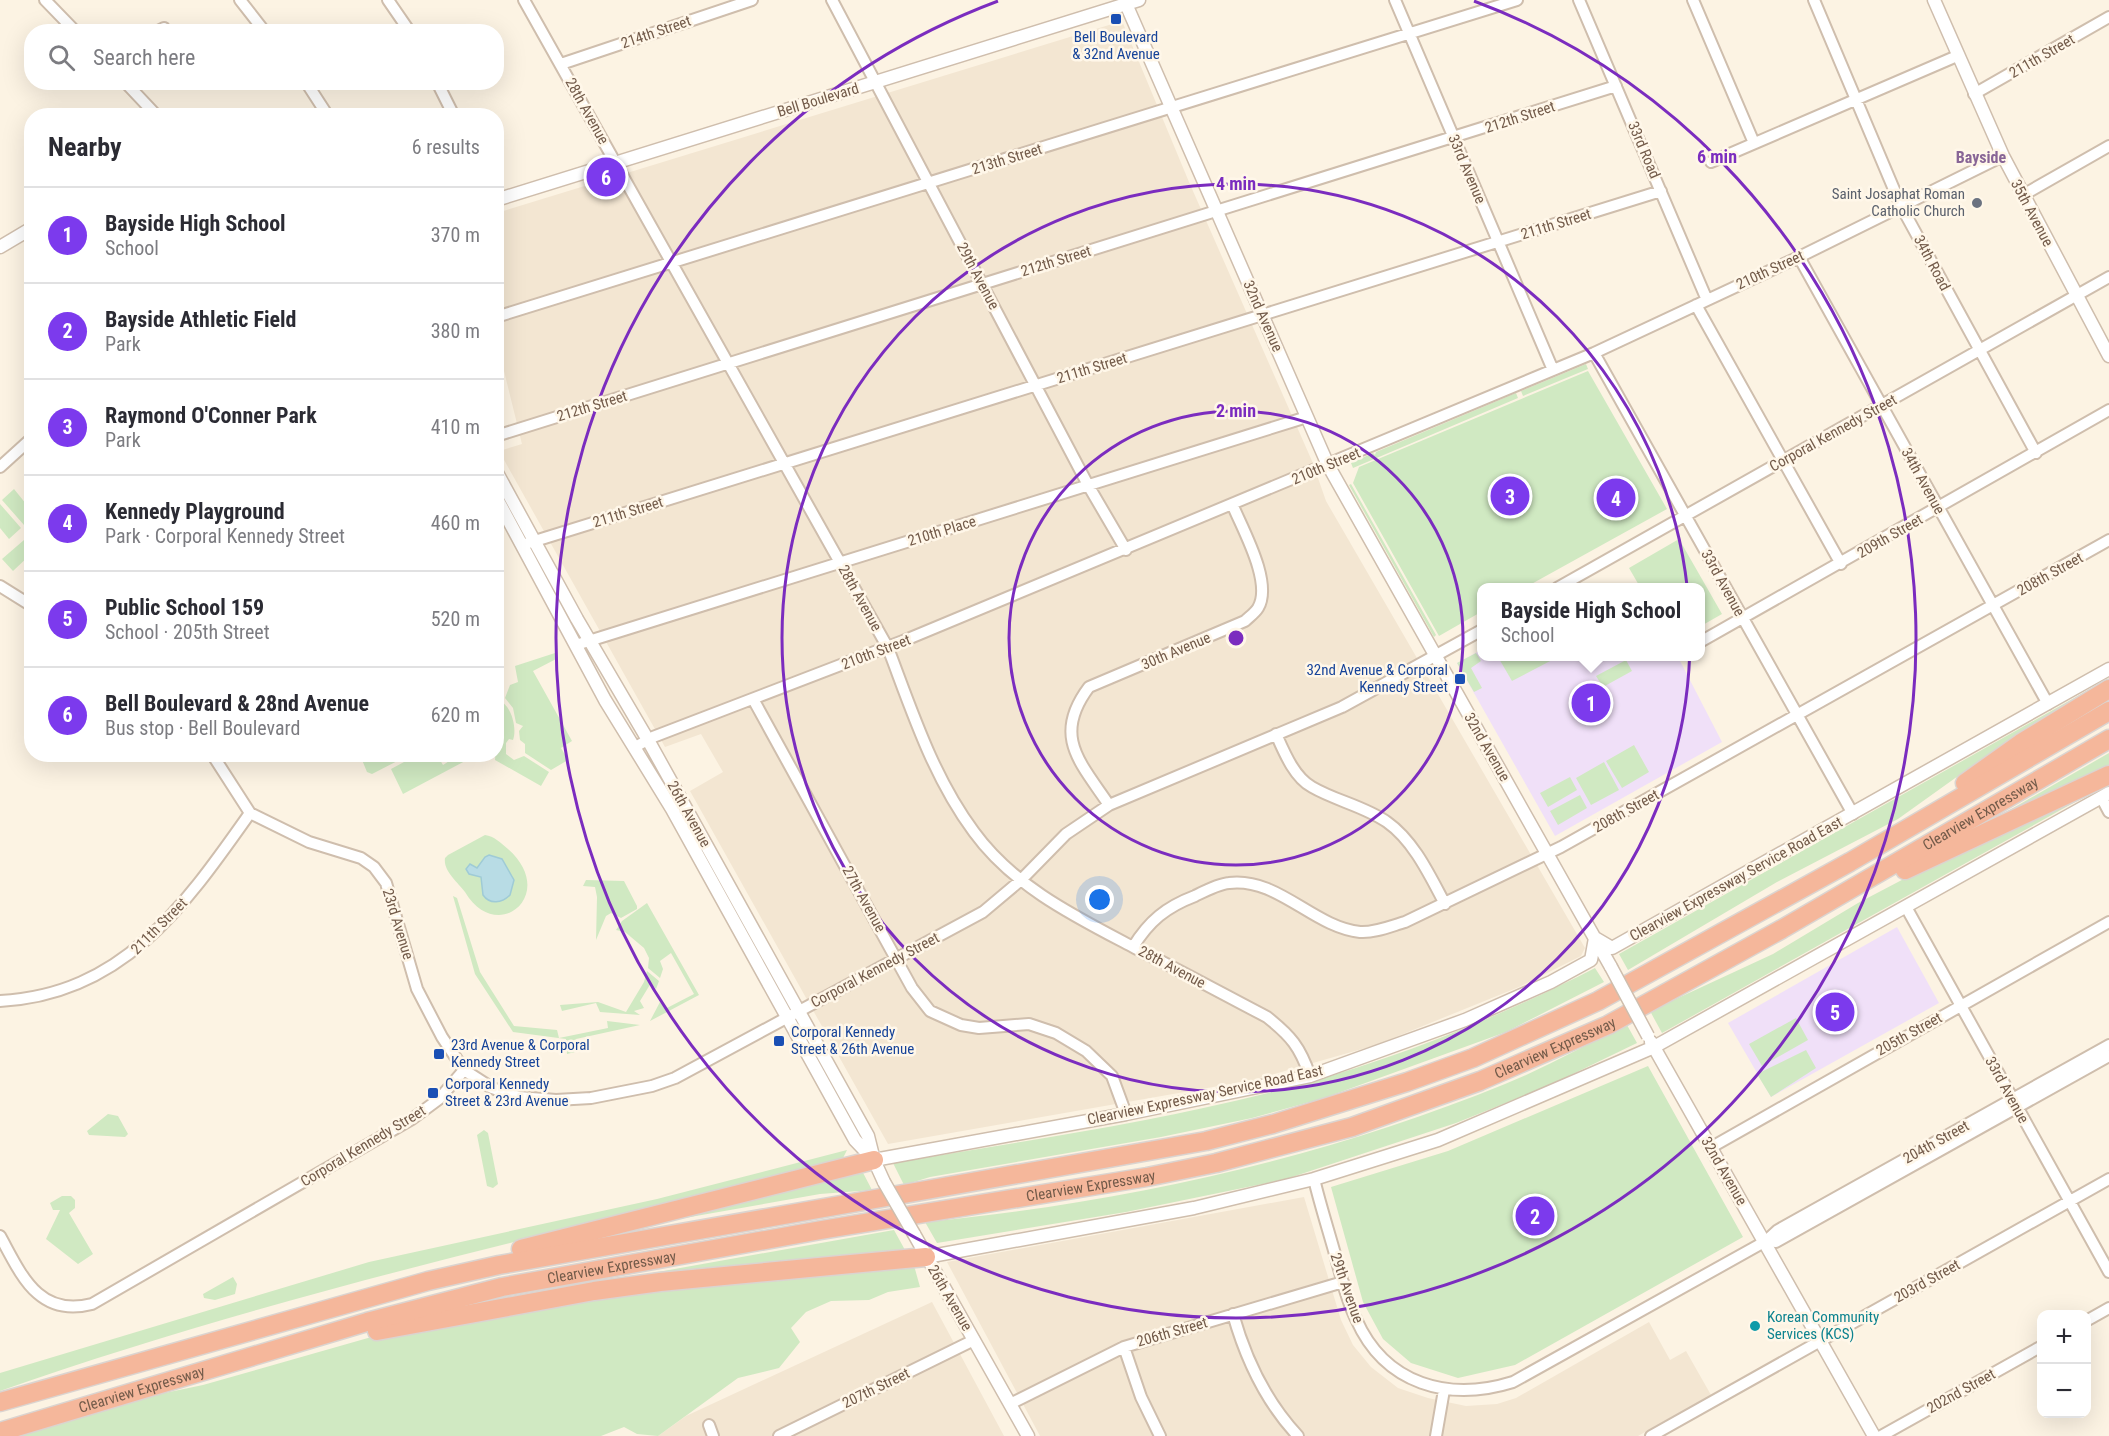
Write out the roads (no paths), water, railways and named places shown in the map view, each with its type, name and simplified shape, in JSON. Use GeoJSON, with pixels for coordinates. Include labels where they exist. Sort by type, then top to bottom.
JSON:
{"type":"FeatureCollection","features":[{"type":"Feature","properties":{"kind":"highway"},"geometry":{"type":"LineString","coordinates":[[1850,862],[2021,743],[2109,689]]}},
{"type":"Feature","properties":{"kind":"highway","name":"Clearview Expressway"},"geometry":{"type":"LineString","coordinates":[[0,1402],[429,1281],[499,1265],[1206,1141],[1273,1124],[1407,1082],[1536,1030],[1598,1001],[1850,862],[2109,711]]}},
{"type":"Feature","properties":{"kind":"highway","name":"Clearview Expressway"},"geometry":{"type":"LineString","coordinates":[[0,1432],[367,1322],[502,1287],[821,1230],[1148,1177],[1216,1163],[1319,1137],[1416,1106],[1545,1055],[1608,1025],[1782,929],[2109,739]]}},
{"type":"Feature","properties":{"kind":"highway"},"geometry":{"type":"LineString","coordinates":[[1782,929],[2109,775]]}},
{"type":"Feature","properties":{"kind":"highway"},"geometry":{"type":"LineString","coordinates":[[31,1392],[429,1272],[874,1160]]}},
{"type":"Feature","properties":{"kind":"highway"},"geometry":{"type":"LineString","coordinates":[[180,1377],[388,1328],[594,1291],[672,1281],[926,1257]]}},
{"type":"Feature","properties":{"kind":"street"},"geometry":{"type":"LineString","coordinates":[[45,0],[68,24]]}},
{"type":"Feature","properties":{"kind":"street"},"geometry":{"type":"LineString","coordinates":[[240,0],[259,24]]}},
{"type":"Feature","properties":{"kind":"street"},"geometry":{"type":"LineString","coordinates":[[388,0],[404,24]]}},
{"type":"Feature","properties":{"kind":"street","name":"28th Avenue"},"geometry":{"type":"LineString","coordinates":[[524,0],[888,648],[927,750],[951,798],[975,834],[1021,880],[1079,920],[1267,1017],[1291,1036],[1304,1057],[1310,1076]]}},
{"type":"Feature","properties":{"kind":"street","name":"214th Street"},"geometry":{"type":"LineString","coordinates":[[561,64],[752,0]]}},
{"type":"Feature","properties":{"kind":"street","name":"29th Avenue"},"geometry":{"type":"LineString","coordinates":[[832,0],[1088,485],[1126,550]]}},
{"type":"Feature","properties":{"kind":"street","name":"33rd Avenue"},"geometry":{"type":"LineString","coordinates":[[1395,0],[1553,370]]}},
{"type":"Feature","properties":{"kind":"street","name":"213th Street"},"geometry":{"type":"LineString","coordinates":[[504,315],[1517,0]]}},
{"type":"Feature","properties":{"kind":"street","name":"33rd Road"},"geometry":{"type":"LineString","coordinates":[[1579,0],[1707,300]]}},
{"type":"Feature","properties":{"kind":"street"},"geometry":{"type":"LineString","coordinates":[[1693,0],[1754,143]]}},
{"type":"Feature","properties":{"kind":"street","name":"34th Road"},"geometry":{"type":"LineString","coordinates":[[1814,0],[1901,206],[2036,453]]}},
{"type":"Feature","properties":{"kind":"street","name":"35th Avenue"},"geometry":{"type":"LineString","coordinates":[[1934,0],[2003,156],[2109,356]]}},
{"type":"Feature","properties":{"kind":"street","name":"Bell Boulevard"},"geometry":{"type":"LineString","coordinates":[[504,198],[1133,2]]}},
{"type":"Feature","properties":{"kind":"street","name":"32nd Avenue"},"geometry":{"type":"LineString","coordinates":[[1133,2],[1172,108],[1328,465],[1874,1436]]}},
{"type":"Feature","properties":{"kind":"street","name":"211th Street"},"geometry":{"type":"LineString","coordinates":[[1974,94],[2109,17]]}},
{"type":"Feature","properties":{"kind":"street"},"geometry":{"type":"LineString","coordinates":[[1711,162],[1958,56]]}},
{"type":"Feature","properties":{"kind":"street","name":"212th Street"},"geometry":{"type":"LineString","coordinates":[[504,433],[1616,86]]}},
{"type":"Feature","properties":{"kind":"street"},"geometry":{"type":"LineString","coordinates":[[133,90],[149,108]]}},
{"type":"Feature","properties":{"kind":"street"},"geometry":{"type":"LineString","coordinates":[[311,90],[323,108]]}},
{"type":"Feature","properties":{"kind":"street"},"geometry":{"type":"LineString","coordinates":[[441,90],[450,108]]}},
{"type":"Feature","properties":{"kind":"street"},"geometry":{"type":"LineString","coordinates":[[2023,195],[2109,146]]}},
{"type":"Feature","properties":{"kind":"street","name":"210th Street"},"geometry":{"type":"LineString","coordinates":[[636,747],[648,740],[888,648],[1233,506],[1594,353],[1798,257],[2003,156]]}},
{"type":"Feature","properties":{"kind":"street","name":"211th Street"},"geometry":{"type":"LineString","coordinates":[[522,545],[1661,191]]}},
{"type":"Feature","properties":{"kind":"street"},"geometry":{"type":"LineString","coordinates":[[0,247],[24,233]]}},
{"type":"Feature","properties":{"kind":"street","name":"34th Avenue"},"geometry":{"type":"LineString","coordinates":[[1798,257],[2049,704]]}},
{"type":"Feature","properties":{"kind":"street","name":"Corporal Kennedy Street"},"geometry":{"type":"LineString","coordinates":[[1566,583],[2109,277]]}},
{"type":"Feature","properties":{"kind":"street"},"geometry":{"type":"LineString","coordinates":[[1696,305],[1841,564]]}},
{"type":"Feature","properties":{"kind":"street","name":"33rd Avenue"},"geometry":{"type":"LineString","coordinates":[[1594,353],[1853,814]]}},
{"type":"Feature","properties":{"kind":"street","name":"209th Street"},"geometry":{"type":"LineString","coordinates":[[1705,640],[2109,411]]}},
{"type":"Feature","properties":{"kind":"street","name":"210th Place"},"geometry":{"type":"LineString","coordinates":[[576,645],[1307,417]]}},
{"type":"Feature","properties":{"kind":"street"},"geometry":{"type":"LineString","coordinates":[[0,467],[24,445]]}},
{"type":"Feature","properties":{"kind":"street","name":"26th Avenue"},"geometry":{"type":"LineString","coordinates":[[504,485],[648,740],[792,1015]]}},
{"type":"Feature","properties":{"kind":"street","name":"30th Avenue"},"geometry":{"type":"LineString","coordinates":[[1109,805],[1077,759],[1070,737],[1071,718],[1076,704],[1089,687],[1245,621],[1258,608],[1262,591],[1260,574],[1233,506]]}},
{"type":"Feature","properties":{"kind":"street","name":"26th Avenue"},"geometry":{"type":"LineString","coordinates":[[504,512],[605,700],[636,747],[792,1015],[867,1136],[884,1182],[1028,1436]]}},
{"type":"Feature","properties":{"kind":"street","name":"208th Street"},"geometry":{"type":"LineString","coordinates":[[1133,947],[1142,932],[1165,909],[1227,883],[1261,886],[1327,920],[1360,932],[1379,930],[1445,904],[1547,854],[2109,540]]}},
{"type":"Feature","properties":{"kind":"street"},"geometry":{"type":"LineString","coordinates":[[0,586],[24,601]]}},
{"type":"Feature","properties":{"kind":"street","name":"Corporal Kennedy Street"},"geometry":{"type":"LineString","coordinates":[[0,1236],[26,1282],[35,1293],[50,1302],[64,1306],[85,1306],[101,1300],[412,1119],[439,1099],[464,1070],[492,1088],[519,1097],[556,1100],[591,1098],[652,1086],[675,1078],[983,912],[1021,880],[1066,834],[1109,805],[1342,707],[1477,633]]}},
{"type":"Feature","properties":{"kind":"street","name":"Clearview Expressway Service Road East"},"geometry":{"type":"LineString","coordinates":[[874,1160],[1126,1114],[1310,1076],[1465,1020],[1551,982],[1591,960],[1595,938],[1612,948],[2109,669]]}},
{"type":"Feature","properties":{"kind":"street","name":"27th Avenue"},"geometry":{"type":"LineString","coordinates":[[753,699],[912,988],[930,1011],[961,1025],[980,1028],[1029,1024],[1056,1033],[1086,1051],[1112,1076],[1126,1114]]}},
{"type":"Feature","properties":{"kind":"street"},"geometry":{"type":"LineString","coordinates":[[1276,734],[1285,754],[1310,786],[1352,803],[1387,822],[1404,838],[1419,858],[1445,904]]}},
{"type":"Feature","properties":{"kind":"street"},"geometry":{"type":"LineString","coordinates":[[217,762],[250,813]]}},
{"type":"Feature","properties":{"kind":"street"},"geometry":{"type":"LineString","coordinates":[[926,1257],[1194,1208],[1314,1179],[1438,1140],[1654,1047],[2105,795],[2109,812]]}},
{"type":"Feature","properties":{"kind":"street","name":"211th Street"},"geometry":{"type":"LineString","coordinates":[[0,1000],[48,994],[81,983],[131,954],[165,924],[250,813]]}},
{"type":"Feature","properties":{"kind":"street","name":"23rd Avenue"},"geometry":{"type":"LineString","coordinates":[[250,813],[309,842],[361,858],[374,867],[386,883],[417,988],[427,1011],[464,1070]]}},
{"type":"Feature","properties":{"kind":"street","name":"33rd Avenue"},"geometry":{"type":"LineString","coordinates":[[1906,907],[2109,1272]]}},
{"type":"Feature","properties":{"kind":"street","name":"205th Street"},"geometry":{"type":"LineString","coordinates":[[1710,1148],[2109,922]]}},
{"type":"Feature","properties":{"kind":"street","name":"204th Street"},"geometry":{"type":"LineString","coordinates":[[2015,1104],[2109,1045]]}},
{"type":"Feature","properties":{"kind":"street","name":"204th Street"},"geometry":{"type":"LineString","coordinates":[[1444,1390],[1474,1392],[1513,1382],[1766,1242],[1778,1230],[2109,1056]]}},
{"type":"Feature","properties":{"kind":"street","name":"29th Avenue"},"geometry":{"type":"LineString","coordinates":[[1314,1179],[1356,1320],[1381,1358],[1398,1372],[1418,1382],[1444,1390]]}},
{"type":"Feature","properties":{"kind":"street","name":"203rd Street"},"geometry":{"type":"LineString","coordinates":[[1651,1436],[2109,1179]]}},
{"type":"Feature","properties":{"kind":"street","name":"206th Street"},"geometry":{"type":"LineString","coordinates":[[1010,1404],[1124,1347],[1343,1282]]}},
{"type":"Feature","properties":{"kind":"street"},"geometry":{"type":"LineString","coordinates":[[2091,1318],[2109,1308]]}},
{"type":"Feature","properties":{"kind":"street"},"geometry":{"type":"LineString","coordinates":[[1233,1314],[1251,1369],[1272,1404],[1298,1436]]}},
{"type":"Feature","properties":{"kind":"street","name":"207th Street"},"geometry":{"type":"LineString","coordinates":[[779,1436],[974,1340]]}},
{"type":"Feature","properties":{"kind":"street"},"geometry":{"type":"LineString","coordinates":[[1124,1347],[1141,1397],[1160,1436]]}},
{"type":"Feature","properties":{"kind":"street","name":"202nd Street"},"geometry":{"type":"LineString","coordinates":[[1881,1436],[2037,1349]]}},
{"type":"Feature","properties":{"kind":"street"},"geometry":{"type":"LineString","coordinates":[[1436,1436],[1444,1390]]}},
{"type":"Feature","properties":{"kind":"water"},"geometry":{"type":"Polygon","coordinates":[[[489,855],[502,859],[514,880],[510,895],[500,901],[493,902],[486,898],[483,895],[481,877],[469,874],[466,869],[470,864],[477,868],[489,855]]]}},
{"type":"Feature","properties":{"kind":"place","name":"Bell Boulevard & 32nd Avenue"},"geometry":{"type":"Point","coordinates":[1116,19]}},
{"type":"Feature","properties":{"kind":"place","name":"Bell Boulevard & 28nd Avenue"},"geometry":{"type":"Point","coordinates":[606,177]}},
{"type":"Feature","properties":{"kind":"place","name":"Saint Josaphat Roman Catholic Church"},"geometry":{"type":"Point","coordinates":[1977,203]}},
{"type":"Feature","properties":{"kind":"place","name":"Raymond O'Conner Park"},"geometry":{"type":"Point","coordinates":[1510,496]}},
{"type":"Feature","properties":{"kind":"place","name":"Kennedy Playground"},"geometry":{"type":"Point","coordinates":[1616,498]}},
{"type":"Feature","properties":{"kind":"place","name":"32nd Avenue & Corporal Kennedy Street"},"geometry":{"type":"Point","coordinates":[1460,679]}},
{"type":"Feature","properties":{"kind":"place","name":"Bayside High School"},"geometry":{"type":"Point","coordinates":[1591,703]}},
{"type":"Feature","properties":{"kind":"place","name":"Public School 159"},"geometry":{"type":"Point","coordinates":[1835,1012]}},
{"type":"Feature","properties":{"kind":"place","name":"Corporal Kennedy Street & 26th Avenue"},"geometry":{"type":"Point","coordinates":[779,1041]}},
{"type":"Feature","properties":{"kind":"place","name":"23rd Avenue & Corporal Kennedy Street"},"geometry":{"type":"Point","coordinates":[439,1054]}},
{"type":"Feature","properties":{"kind":"place","name":"Corporal Kennedy Street & 23rd Avenue"},"geometry":{"type":"Point","coordinates":[433,1093]}},
{"type":"Feature","properties":{"kind":"place","name":"Bayside Athletic Field"},"geometry":{"type":"Point","coordinates":[1535,1216]}},
{"type":"Feature","properties":{"kind":"place","name":"Korean Community Services (KCS)"},"geometry":{"type":"Point","coordinates":[1755,1326]}},
{"type":"Feature","properties":{"kind":"district","name":"Bayside"},"geometry":{"type":"Point","coordinates":[1981,157]}}]}
